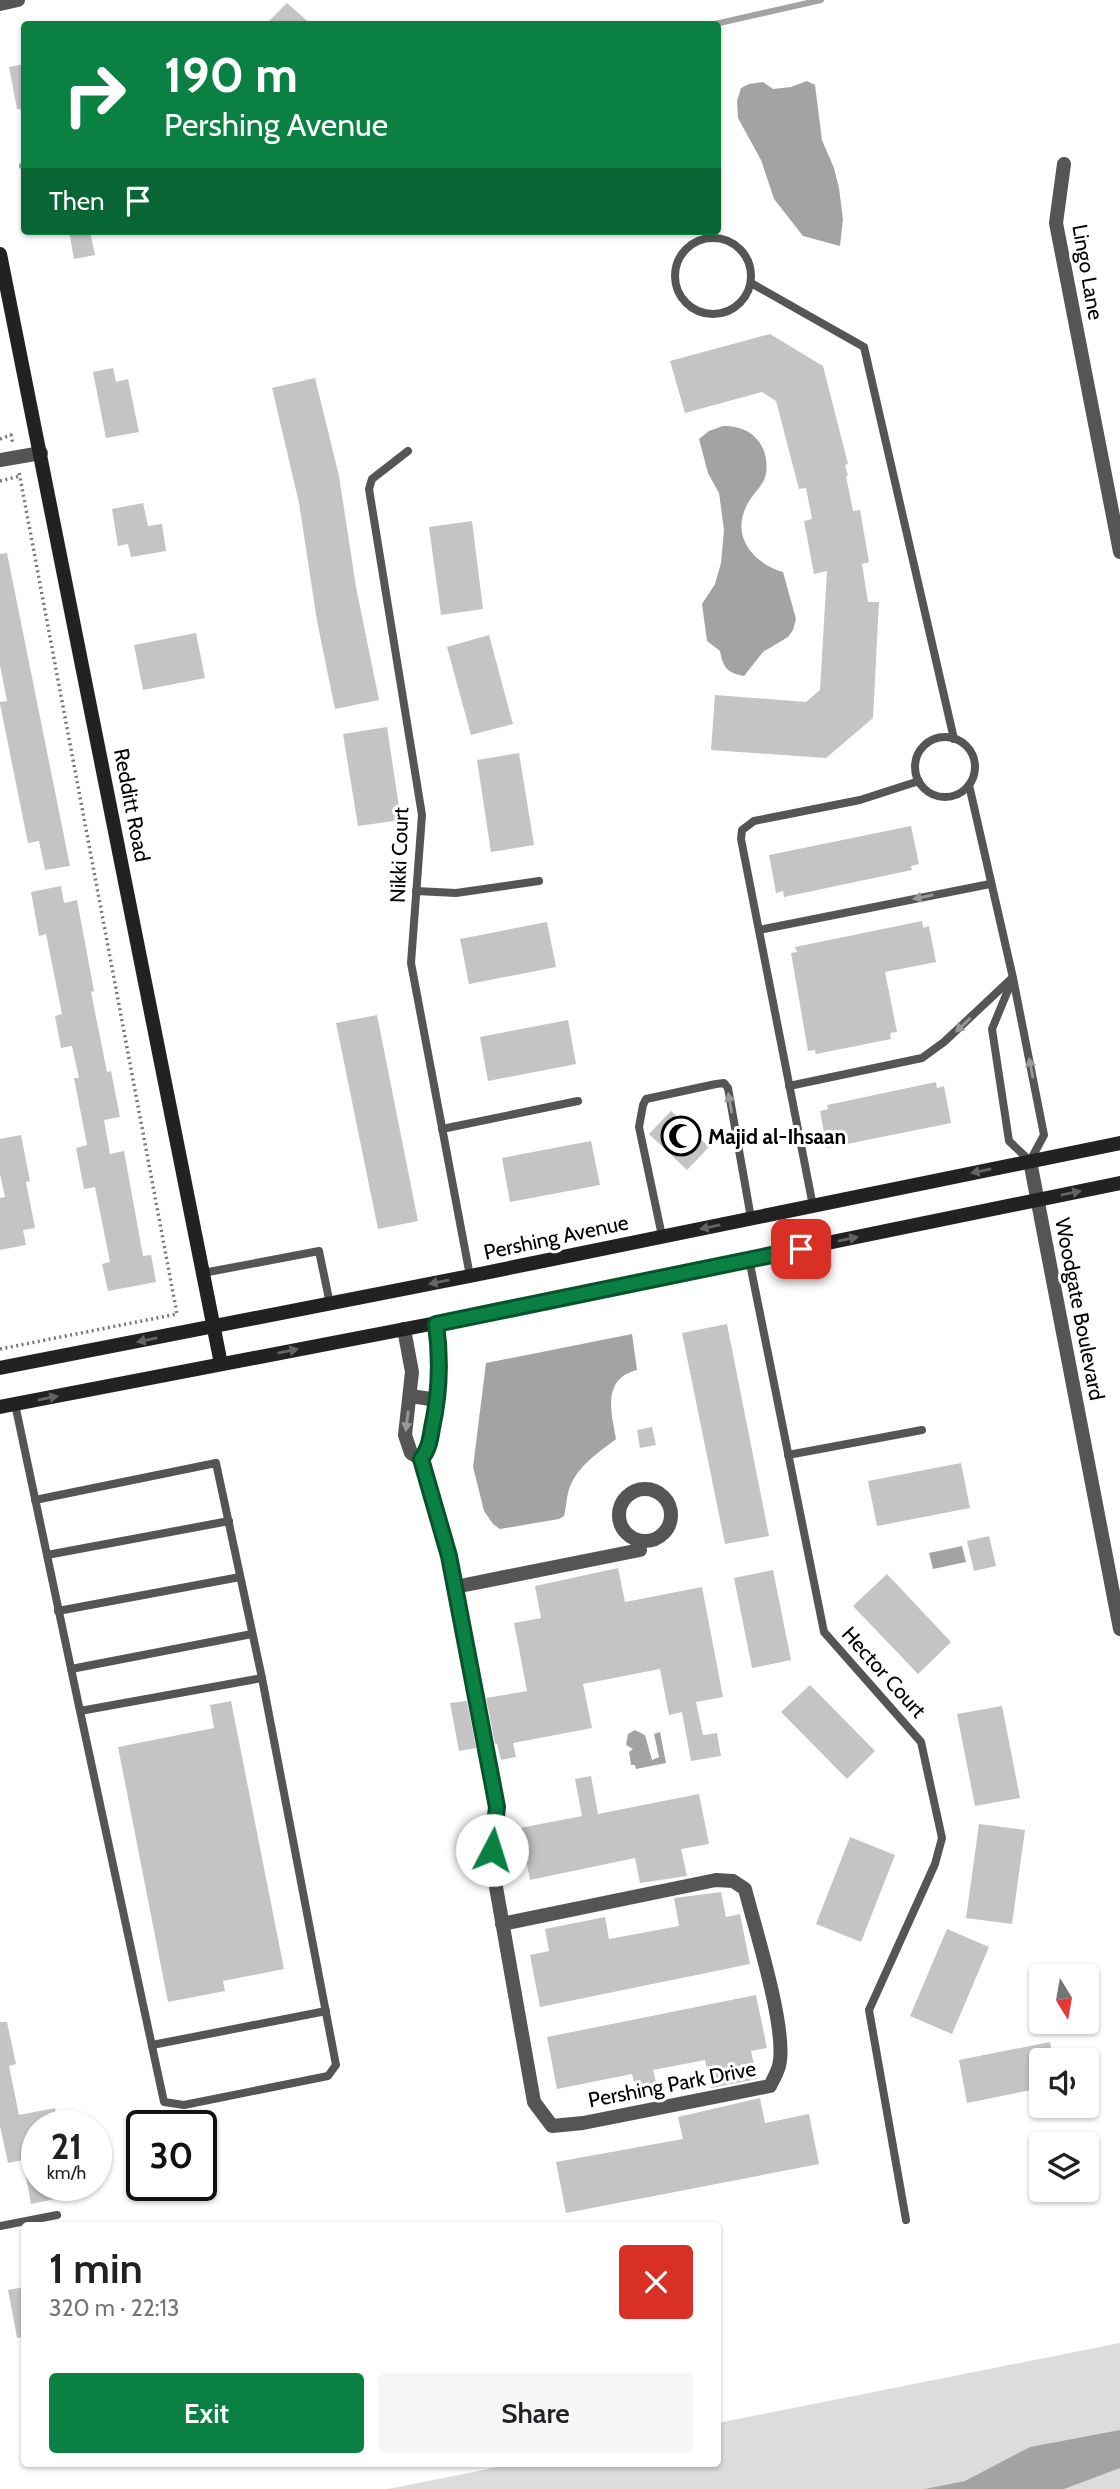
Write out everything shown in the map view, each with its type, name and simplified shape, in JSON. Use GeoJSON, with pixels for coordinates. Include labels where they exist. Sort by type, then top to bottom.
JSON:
{"type":"FeatureCollection","features":[{"type":"Feature","properties":{"kind":"street"},"geometry":{"type":"LineString","coordinates":[[0,4],[19,0]]}},
{"type":"Feature","properties":{"kind":"street","name":"Lingo Lane"},"geometry":{"type":"LineString","coordinates":[[1064,164],[1056,223],[1120,552]]}},
{"type":"Feature","properties":{"kind":"street","name":"Redditt Road"},"geometry":{"type":"LineString","coordinates":[[0,254],[221,1364]]}},
{"type":"Feature","properties":{"kind":"street"},"geometry":{"type":"LineString","coordinates":[[0,460],[41,453]]}},
{"type":"Feature","properties":{"kind":"street","name":"Pershing Avenue"},"geometry":{"type":"LineString","coordinates":[[0,1368],[470,1276],[1120,1143]]}},
{"type":"Feature","properties":{"kind":"street","name":"Woodgate Boulevard"},"geometry":{"type":"LineString","coordinates":[[1030,1161],[1120,1629]]}},
{"type":"Feature","properties":{"kind":"street"},"geometry":{"type":"LineString","coordinates":[[7,1405],[436,1324],[1120,1183]]}},
{"type":"Feature","properties":{"kind":"street"},"geometry":{"type":"LineString","coordinates":[[421,1459],[428,1449],[438,1400],[440,1357],[436,1324]]}},
{"type":"Feature","properties":{"kind":"street","name":"Pershing Park Drive"},"geometry":{"type":"LineString","coordinates":[[404,1329],[412,1371],[405,1435],[411,1453],[421,1459],[449,1556],[455,1587],[497,1807],[493,1830],[493,1870],[502,1923],[534,2102],[552,2126],[583,2123],[770,2086],[779,2066],[780,2044],[776,2015],[745,1889],[733,1881],[716,1880],[502,1923]]}},
{"type":"Feature","properties":{"kind":"street"},"geometry":{"type":"LineString","coordinates":[[410,1396],[438,1400]]}},
{"type":"Feature","properties":{"kind":"street"},"geometry":{"type":"LineString","coordinates":[[455,1587],[639,1550],[637,1541]]}},
{"type":"Feature","properties":{"kind":"lane"},"geometry":{"type":"LineString","coordinates":[[717,239],[729,242],[739,248],[747,258],[751,283],[739,304],[728,311],[704,313],[683,299],[678,289],[677,264],[692,244],[717,239]]}},
{"type":"Feature","properties":{"kind":"lane"},"geometry":{"type":"LineString","coordinates":[[751,283],[864,347],[954,739]]}},
{"type":"Feature","properties":{"kind":"lane","name":"Nikki Court"},"geometry":{"type":"LineString","coordinates":[[408,451],[372,479],[369,489],[422,815],[411,963],[470,1276]]}},
{"type":"Feature","properties":{"kind":"lane"},"geometry":{"type":"LineString","coordinates":[[969,785],[953,796],[943,797],[925,789],[915,772],[919,752],[934,740],[954,739],[962,743],[974,758],[975,767],[969,785],[1013,978],[1044,1135],[1030,1161],[1009,1141],[992,1029],[1013,978]]}},
{"type":"Feature","properties":{"kind":"lane"},"geometry":{"type":"LineString","coordinates":[[813,1206],[741,839],[743,830],[754,821],[860,800],[919,782]]}},
{"type":"Feature","properties":{"kind":"lane"},"geometry":{"type":"LineString","coordinates":[[416,891],[456,893],[539,881]]}},
{"type":"Feature","properties":{"kind":"lane"},"geometry":{"type":"LineString","coordinates":[[759,930],[990,884]]}},
{"type":"Feature","properties":{"kind":"lane"},"geometry":{"type":"LineString","coordinates":[[789,1086],[922,1058],[944,1042],[1013,978]]}},
{"type":"Feature","properties":{"kind":"lane"},"geometry":{"type":"LineString","coordinates":[[662,1236],[639,1127],[642,1105],[646,1099],[693,1089],[724,1083],[728,1088],[751,1218]]}},
{"type":"Feature","properties":{"kind":"lane"},"geometry":{"type":"LineString","coordinates":[[442,1129],[578,1101]]}},
{"type":"Feature","properties":{"kind":"lane"},"geometry":{"type":"LineString","coordinates":[[203,1273],[318,1251],[330,1304]]}},
{"type":"Feature","properties":{"kind":"lane","name":"Hector Court"},"geometry":{"type":"LineString","coordinates":[[749,1259],[824,1632],[921,1742],[942,1839],[935,1864],[869,2010],[906,2220]]}},
{"type":"Feature","properties":{"kind":"lane"},"geometry":{"type":"LineString","coordinates":[[7,1405],[35,1500],[164,2102],[184,2105],[328,2076],[336,2065],[262,1678],[216,1463],[35,1500]]}},
{"type":"Feature","properties":{"kind":"lane"},"geometry":{"type":"LineString","coordinates":[[788,1455],[922,1430]]}},
{"type":"Feature","properties":{"kind":"lane"},"geometry":{"type":"LineString","coordinates":[[47,1555],[229,1521]]}},
{"type":"Feature","properties":{"kind":"lane"},"geometry":{"type":"LineString","coordinates":[[58,1611],[240,1577]]}},
{"type":"Feature","properties":{"kind":"lane"},"geometry":{"type":"LineString","coordinates":[[71,1669],[251,1634]]}},
{"type":"Feature","properties":{"kind":"lane"},"geometry":{"type":"LineString","coordinates":[[80,1711],[262,1678]]}},
{"type":"Feature","properties":{"kind":"lane"},"geometry":{"type":"LineString","coordinates":[[152,2045],[326,2011]]}},
{"type":"Feature","properties":{"kind":"lane"},"geometry":{"type":"LineString","coordinates":[[0,2226],[57,2215]]}},
{"type":"Feature","properties":{"kind":"path"},"geometry":{"type":"LineString","coordinates":[[0,439],[11,435],[17,457],[177,1314],[0,1349]]}},
{"type":"Feature","properties":{"kind":"path"},"geometry":{"type":"LineString","coordinates":[[0,481],[20,476]]}},
{"type":"Feature","properties":{"kind":"shaded area"},"geometry":{"type":"Polygon","coordinates":[[[807,81],[815,85],[822,140],[839,188],[843,219],[840,246],[803,236],[774,199],[761,160],[738,118],[737,101],[741,88],[763,82],[773,89],[791,87],[807,81]]]}},
{"type":"Feature","properties":{"kind":"shaded area"},"geometry":{"type":"Polygon","coordinates":[[[723,426],[745,430],[756,438],[764,451],[767,464],[765,477],[746,507],[742,529],[748,548],[755,556],[763,563],[783,572],[796,619],[788,637],[763,652],[744,676],[727,668],[720,651],[707,641],[702,604],[715,584],[721,563],[724,530],[719,493],[708,473],[699,439],[709,431],[723,426]]]}},
{"type":"Feature","properties":{"kind":"shaded area"},"geometry":{"type":"Polygon","coordinates":[[[632,1334],[637,1370],[626,1374],[614,1388],[611,1407],[616,1439],[588,1462],[576,1476],[568,1493],[564,1516],[500,1529],[484,1511],[473,1467],[486,1363],[632,1334]]]}},
{"type":"Feature","properties":{"kind":"shaded area"},"geometry":{"type":"Polygon","coordinates":[[[962,1546],[966,1562],[933,1569],[929,1553],[962,1546]]]}},
{"type":"Feature","properties":{"kind":"shaded area"},"geometry":{"type":"Polygon","coordinates":[[[635,1730],[645,1735],[652,1760],[659,1757],[654,1734],[660,1732],[666,1763],[636,1769],[635,1765],[631,1765],[629,1752],[633,1749],[626,1745],[628,1734],[635,1730]]]}},
{"type":"Feature","properties":{"kind":"shaded area"},"geometry":{"type":"Polygon","coordinates":[[[1120,2343],[1120,2489],[388,2489],[499,2467],[721,2467],[721,2422],[1120,2343]]]}},
{"type":"Feature","properties":{"kind":"shaded area"},"geometry":{"type":"Polygon","coordinates":[[[1120,2430],[1120,2468],[1064,2489],[925,2489],[965,2481],[1030,2447],[1120,2430]]]}},
{"type":"Feature","properties":{"kind":"building"},"geometry":{"type":"Polygon","coordinates":[[[287,3],[308,21],[269,21],[287,3]]]}},
{"type":"Feature","properties":{"kind":"building"},"geometry":{"type":"Polygon","coordinates":[[[21,65],[21,109],[17,109],[9,67],[21,65]]]}},
{"type":"Feature","properties":{"kind":"building"},"geometry":{"type":"Polygon","coordinates":[[[70,235],[91,235],[95,255],[74,259],[70,235]]]}},
{"type":"Feature","properties":{"kind":"building"},"geometry":{"type":"Polygon","coordinates":[[[770,334],[823,366],[848,464],[845,465],[846,476],[853,511],[860,510],[869,562],[862,564],[868,602],[879,602],[873,718],[826,758],[711,750],[715,695],[806,702],[820,690],[827,571],[814,574],[804,521],[812,519],[806,488],[799,489],[776,401],[762,392],[685,413],[670,361],[770,334]]]}},
{"type":"Feature","properties":{"kind":"building"},"geometry":{"type":"Polygon","coordinates":[[[113,368],[116,382],[128,379],[139,432],[106,438],[93,372],[113,368]]]}},
{"type":"Feature","properties":{"kind":"building"},"geometry":{"type":"Polygon","coordinates":[[[315,378],[339,476],[356,587],[379,700],[335,709],[317,621],[299,503],[272,388],[315,378]]]}},
{"type":"Feature","properties":{"kind":"building"},"geometry":{"type":"Polygon","coordinates":[[[143,503],[148,526],[162,524],[166,551],[131,557],[128,544],[118,546],[112,509],[143,503]]]}},
{"type":"Feature","properties":{"kind":"building"},"geometry":{"type":"Polygon","coordinates":[[[472,521],[483,609],[441,615],[429,527],[472,521]]]}},
{"type":"Feature","properties":{"kind":"building"},"geometry":{"type":"Polygon","coordinates":[[[7,553],[70,866],[45,870],[39,841],[28,843],[0,704],[7,701],[0,665],[0,554],[7,553]]]}},
{"type":"Feature","properties":{"kind":"building"},"geometry":{"type":"Polygon","coordinates":[[[196,633],[205,678],[143,690],[134,645],[196,633]]]}},
{"type":"Feature","properties":{"kind":"building"},"geometry":{"type":"Polygon","coordinates":[[[489,635],[513,724],[471,735],[447,647],[489,635]]]}},
{"type":"Feature","properties":{"kind":"building"},"geometry":{"type":"Polygon","coordinates":[[[387,727],[401,820],[358,826],[343,734],[387,727]]]}},
{"type":"Feature","properties":{"kind":"building"},"geometry":{"type":"Polygon","coordinates":[[[519,753],[534,845],[491,852],[477,760],[519,753]]]}},
{"type":"Feature","properties":{"kind":"building"},"geometry":{"type":"Polygon","coordinates":[[[911,826],[919,864],[911,866],[912,870],[784,897],[783,891],[776,893],[769,855],[911,826]]]}},
{"type":"Feature","properties":{"kind":"building"},"geometry":{"type":"Polygon","coordinates":[[[61,886],[64,903],[77,900],[94,991],[91,992],[107,1072],[111,1071],[120,1117],[104,1120],[110,1154],[124,1151],[143,1256],[151,1255],[156,1282],[108,1291],[102,1264],[110,1262],[95,1187],[84,1189],[76,1148],[87,1145],[74,1078],[79,1078],[72,1046],[61,1048],[55,1016],[62,1014],[46,934],[39,936],[31,892],[61,886]]]}},
{"type":"Feature","properties":{"kind":"building"},"geometry":{"type":"Polygon","coordinates":[[[922,921],[923,928],[929,926],[936,962],[885,972],[897,1032],[890,1033],[891,1039],[816,1054],[815,1050],[808,1051],[791,953],[797,952],[795,947],[922,921]]]}},
{"type":"Feature","properties":{"kind":"building"},"geometry":{"type":"Polygon","coordinates":[[[547,922],[556,967],[469,984],[460,939],[547,922]]]}},
{"type":"Feature","properties":{"kind":"building"},"geometry":{"type":"Polygon","coordinates":[[[377,1015],[418,1221],[378,1229],[336,1023],[377,1015]]]}},
{"type":"Feature","properties":{"kind":"building"},"geometry":{"type":"Polygon","coordinates":[[[568,1020],[576,1064],[488,1081],[480,1037],[568,1020]]]}},
{"type":"Feature","properties":{"kind":"building"},"geometry":{"type":"Polygon","coordinates":[[[936,1082],[937,1088],[944,1086],[951,1123],[827,1148],[820,1111],[828,1109],[827,1105],[936,1082]]]}},
{"type":"Feature","properties":{"kind":"building"},"geometry":{"type":"Polygon","coordinates":[[[671,1111],[709,1147],[687,1170],[649,1134],[671,1111]]]}},
{"type":"Feature","properties":{"kind":"building"},"geometry":{"type":"Polygon","coordinates":[[[21,1135],[35,1228],[23,1230],[26,1245],[0,1250],[0,1198],[5,1197],[0,1174],[0,1139],[21,1135]]]}},
{"type":"Feature","properties":{"kind":"building"},"geometry":{"type":"Polygon","coordinates":[[[591,1141],[600,1185],[510,1202],[502,1158],[591,1141]]]}},
{"type":"Feature","properties":{"kind":"building"},"geometry":{"type":"Polygon","coordinates":[[[727,1324],[769,1536],[725,1544],[682,1333],[727,1324]]]}},
{"type":"Feature","properties":{"kind":"building"},"geometry":{"type":"Polygon","coordinates":[[[652,1427],[656,1445],[640,1448],[637,1430],[652,1427]]]}},
{"type":"Feature","properties":{"kind":"building"},"geometry":{"type":"Polygon","coordinates":[[[961,1463],[970,1508],[877,1526],[868,1481],[961,1463]]]}},
{"type":"Feature","properties":{"kind":"building"},"geometry":{"type":"Polygon","coordinates":[[[989,1536],[996,1566],[974,1571],[967,1541],[989,1536]]]}},
{"type":"Feature","properties":{"kind":"building"},"geometry":{"type":"Polygon","coordinates":[[[618,1568],[625,1602],[702,1587],[723,1697],[696,1702],[703,1735],[717,1733],[721,1756],[691,1761],[682,1712],[669,1715],[660,1669],[583,1684],[592,1728],[513,1743],[516,1757],[501,1760],[486,1698],[527,1691],[514,1623],[541,1618],[535,1586],[618,1568]]]}},
{"type":"Feature","properties":{"kind":"building"},"geometry":{"type":"Polygon","coordinates":[[[773,1570],[791,1660],[752,1668],[734,1578],[773,1570]]]}},
{"type":"Feature","properties":{"kind":"building"},"geometry":{"type":"Polygon","coordinates":[[[887,1574],[951,1642],[918,1674],[853,1606],[887,1574]]]}},
{"type":"Feature","properties":{"kind":"building"},"geometry":{"type":"Polygon","coordinates":[[[810,1685],[875,1751],[847,1779],[781,1712],[810,1685]]]}},
{"type":"Feature","properties":{"kind":"building"},"geometry":{"type":"Polygon","coordinates":[[[231,1701],[284,1969],[223,1981],[225,1991],[168,2002],[118,1747],[214,1728],[210,1705],[231,1701]]]}},
{"type":"Feature","properties":{"kind":"building"},"geometry":{"type":"Polygon","coordinates":[[[467,1701],[476,1748],[459,1751],[450,1703],[467,1701]]]}},
{"type":"Feature","properties":{"kind":"building"},"geometry":{"type":"Polygon","coordinates":[[[1002,1706],[1020,1798],[975,1806],[957,1714],[1002,1706]]]}},
{"type":"Feature","properties":{"kind":"building"},"geometry":{"type":"Polygon","coordinates":[[[591,1776],[598,1814],[699,1794],[709,1844],[681,1849],[687,1876],[640,1883],[635,1858],[530,1880],[520,1828],[582,1816],[575,1779],[591,1776]]]}},
{"type":"Feature","properties":{"kind":"building"},"geometry":{"type":"Polygon","coordinates":[[[979,1824],[1025,1830],[1012,1924],[966,1918],[979,1824]]]}},
{"type":"Feature","properties":{"kind":"building"},"geometry":{"type":"Polygon","coordinates":[[[850,1837],[895,1855],[861,1942],[816,1924],[850,1837]]]}},
{"type":"Feature","properties":{"kind":"building"},"geometry":{"type":"Polygon","coordinates":[[[721,1892],[726,1917],[740,1914],[750,1964],[540,2007],[530,1955],[549,1951],[545,1929],[605,1917],[609,1939],[679,1926],[674,1898],[721,1892]]]}},
{"type":"Feature","properties":{"kind":"building"},"geometry":{"type":"Polygon","coordinates":[[[947,1929],[989,1947],[952,2034],[910,2016],[947,1929]]]}},
{"type":"Feature","properties":{"kind":"building"},"geometry":{"type":"Polygon","coordinates":[[[756,1995],[767,2048],[751,2051],[757,2079],[711,2088],[705,2060],[653,2070],[659,2093],[638,2098],[632,2074],[557,2089],[547,2037],[756,1995]]]}},
{"type":"Feature","properties":{"kind":"building"},"geometry":{"type":"Polygon","coordinates":[[[0,2022],[7,2022],[16,2064],[9,2066],[21,2115],[21,2160],[8,2163],[0,2126],[0,2022]]]}},
{"type":"Feature","properties":{"kind":"building"},"geometry":{"type":"Polygon","coordinates":[[[1050,2042],[1051,2048],[1029,2048],[1029,2090],[967,2103],[959,2060],[1050,2042]]]}},
{"type":"Feature","properties":{"kind":"building"},"geometry":{"type":"Polygon","coordinates":[[[760,2098],[765,2123],[809,2114],[819,2164],[566,2213],[556,2162],[683,2139],[678,2117],[760,2098]]]}},
{"type":"Feature","properties":{"kind":"building"},"geometry":{"type":"Polygon","coordinates":[[[21,2288],[21,2337],[17,2338],[8,2290],[21,2288]]]}},
{"type":"Feature","properties":{"kind":"waterway"},"geometry":{"type":"LineString","coordinates":[[721,23],[821,0]]}},
{"type":"Feature","properties":{"kind":"place","name":"Majid al-Ihsaan"},"geometry":{"type":"Point","coordinates":[681,1136]}},
{"type":"Feature","properties":{"kind":"route"},"geometry":{"type":"LineString","coordinates":[[492,1850],[497,1807],[449,1556],[421,1459],[428,1449],[440,1386],[436,1324],[801,1249]]}}]}
